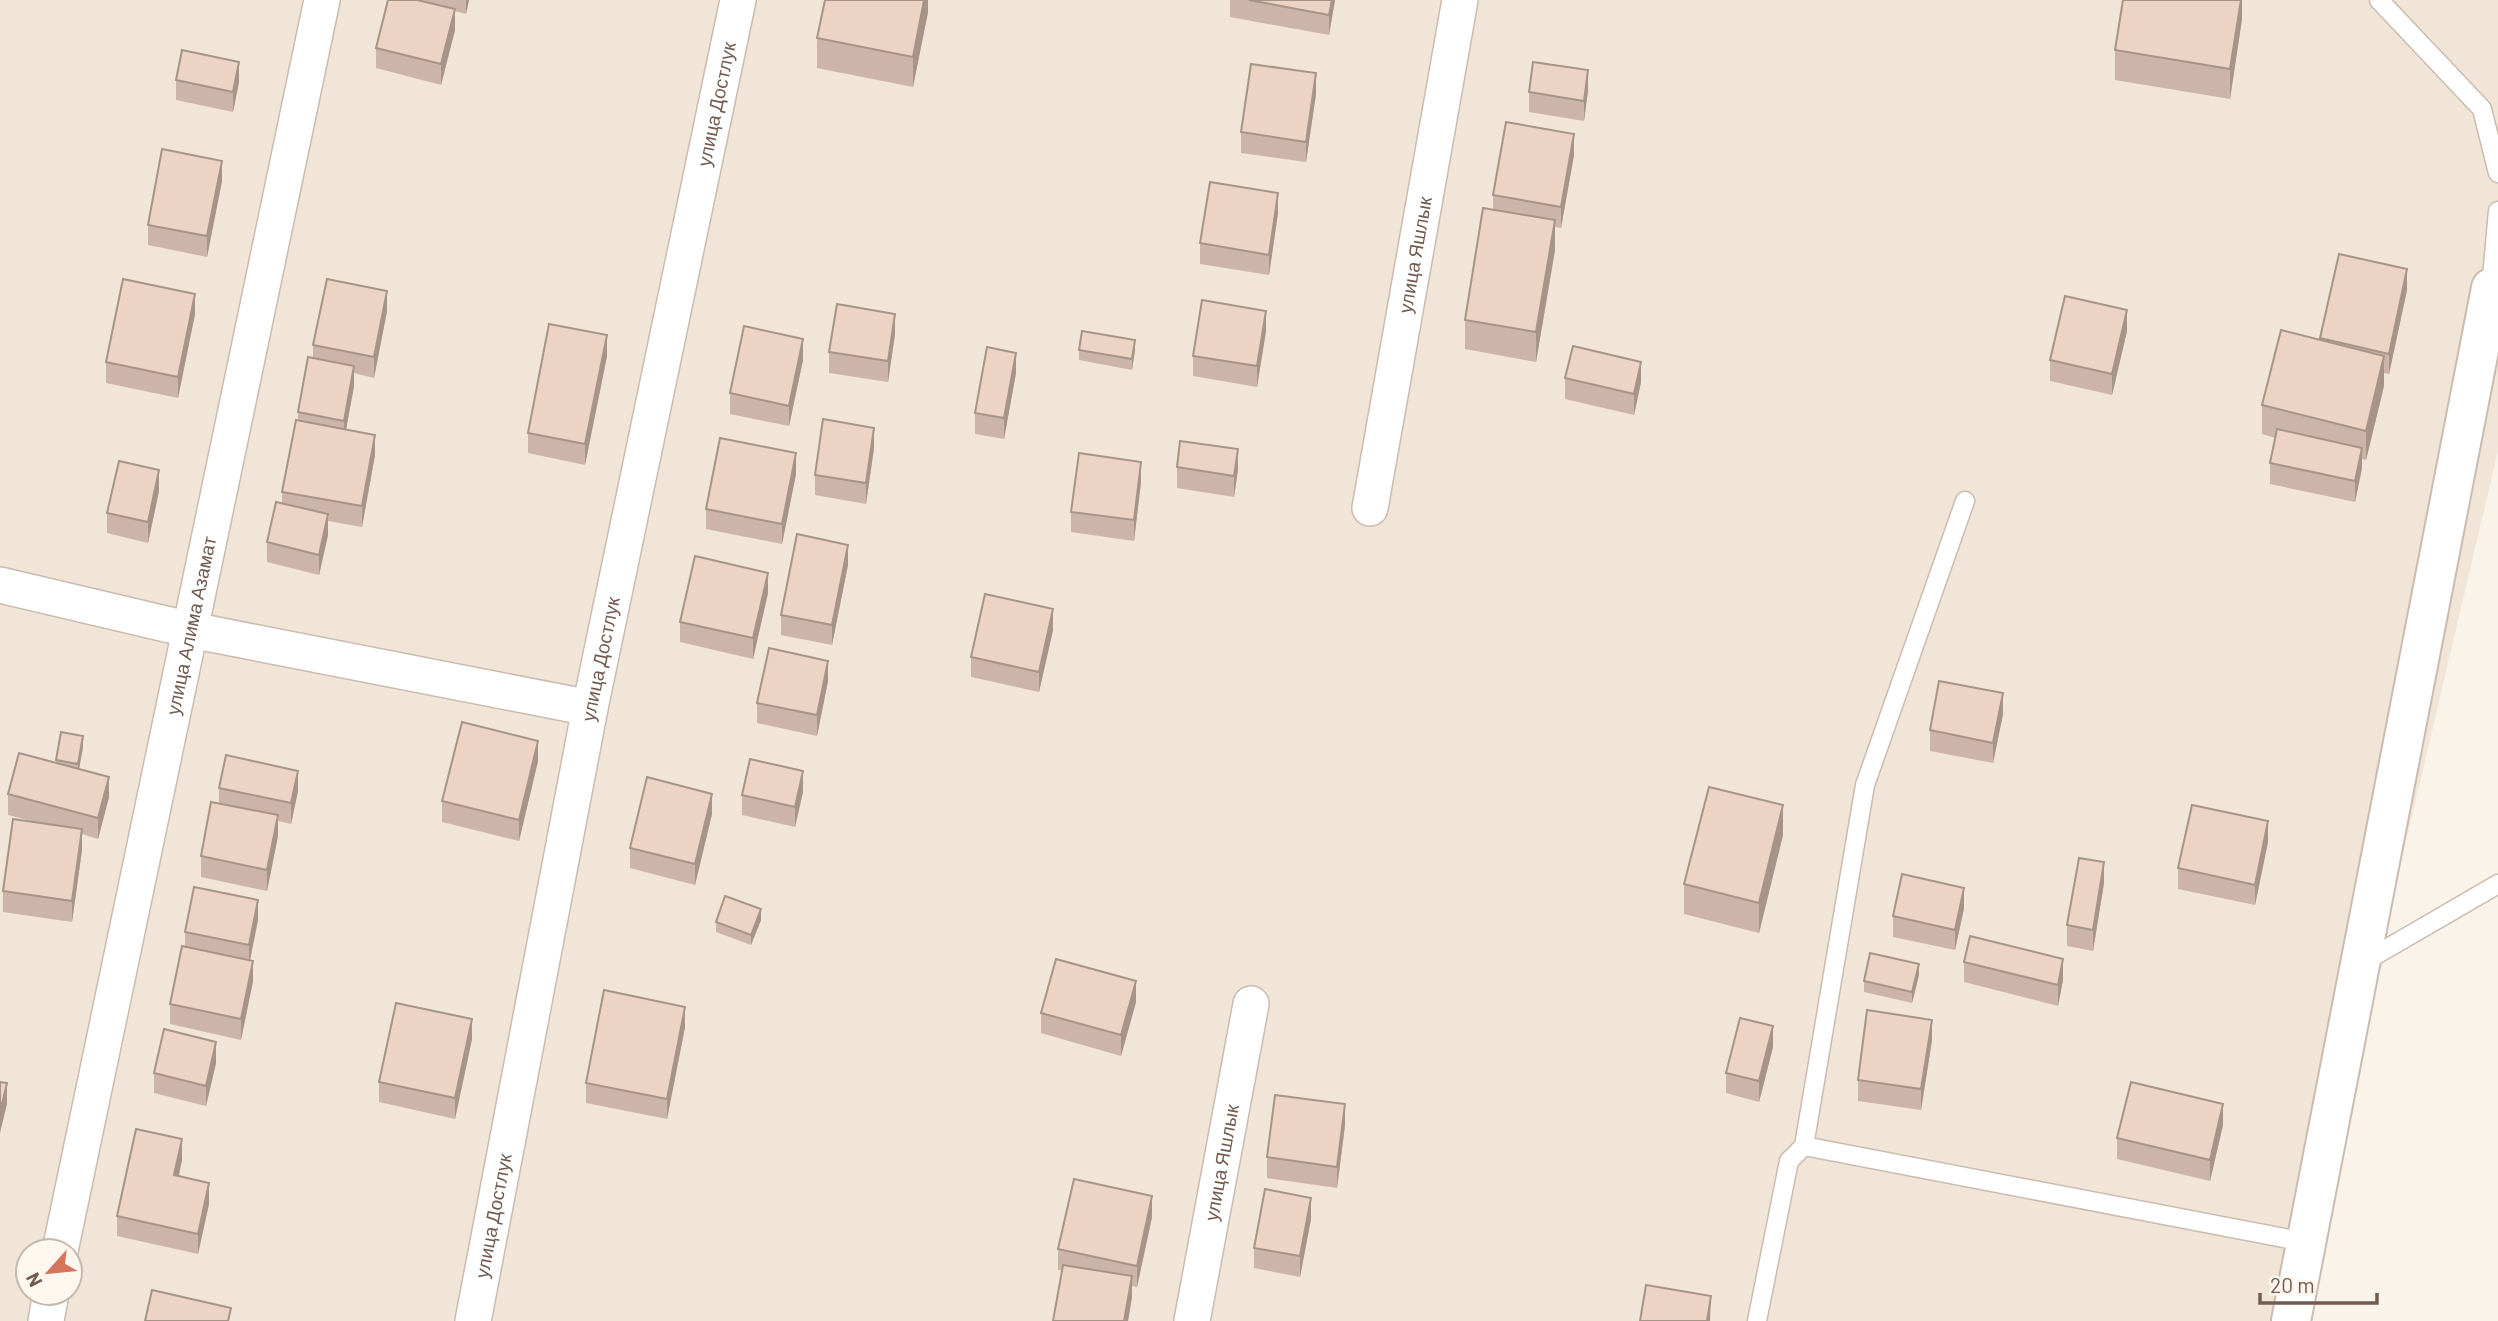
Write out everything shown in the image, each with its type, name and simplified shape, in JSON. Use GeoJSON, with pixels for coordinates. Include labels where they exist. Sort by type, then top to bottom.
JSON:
{"type":"FeatureCollection","features":[{"type":"Feature","properties":{"kind":"street","name":"улица Алима Азамат"},"geometry":{"type":"LineString","coordinates":[[63,1237],[322,0]]}},
{"type":"Feature","properties":{"kind":"street","name":"улица Достлук"},"geometry":{"type":"LineString","coordinates":[[473,1321],[590,708],[738,0]]}},
{"type":"Feature","properties":{"kind":"street","name":"улица Яшлык"},"geometry":{"type":"LineString","coordinates":[[1370,508],[1460,0]]}},
{"type":"Feature","properties":{"kind":"street"},"geometry":{"type":"LineString","coordinates":[[2291,1321],[2358,965],[2494,288]]}},
{"type":"Feature","properties":{"kind":"street"},"geometry":{"type":"LineString","coordinates":[[0,585],[191,630],[590,708]]}},
{"type":"Feature","properties":{"kind":"street","name":"улица Яшлык"},"geometry":{"type":"LineString","coordinates":[[1192,1321],[1251,1004]]}},
{"type":"Feature","properties":{"kind":"lane"},"geometry":{"type":"LineString","coordinates":[[2379,0],[2482,109],[2498,173]]}},
{"type":"Feature","properties":{"kind":"lane"},"geometry":{"type":"LineString","coordinates":[[2494,288],[2498,211]]}},
{"type":"Feature","properties":{"kind":"lane"},"geometry":{"type":"LineString","coordinates":[[1757,1321],[1789,1160],[1804,1146],[1865,785],[1965,500]]}},
{"type":"Feature","properties":{"kind":"lane"},"geometry":{"type":"LineString","coordinates":[[2358,965],[2498,884]]}},
{"type":"Feature","properties":{"kind":"lane"},"geometry":{"type":"LineString","coordinates":[[1804,1146],[2305,1242]]}},
{"type":"Feature","properties":{"kind":"shaded area"},"geometry":{"type":"Polygon","coordinates":[[[0,0],[2498,0],[2498,451],[2293,1321],[0,1321],[0,0]]]}},
{"type":"Feature","properties":{"kind":"building"},"geometry":{"type":"Polygon","coordinates":[[[388,0],[417,0],[455,9],[441,64],[376,48],[388,0]]]}},
{"type":"Feature","properties":{"kind":"building"},"geometry":{"type":"Polygon","coordinates":[[[825,0],[924,0],[913,57],[817,38],[825,0]]]}},
{"type":"Feature","properties":{"kind":"building"},"geometry":{"type":"Polygon","coordinates":[[[1249,0],[1332,0],[1329,15],[1249,0]]]}},
{"type":"Feature","properties":{"kind":"building"},"geometry":{"type":"Polygon","coordinates":[[[2123,0],[2241,0],[2230,69],[2115,50],[2123,0]]]}},
{"type":"Feature","properties":{"kind":"building"},"geometry":{"type":"Polygon","coordinates":[[[182,50],[239,62],[233,92],[176,80],[182,50]]]}},
{"type":"Feature","properties":{"kind":"building"},"geometry":{"type":"Polygon","coordinates":[[[1533,62],[1588,70],[1584,101],[1529,92],[1533,62]]]}},
{"type":"Feature","properties":{"kind":"building"},"geometry":{"type":"Polygon","coordinates":[[[1251,64],[1316,73],[1306,142],[1241,132],[1251,64]]]}},
{"type":"Feature","properties":{"kind":"building"},"geometry":{"type":"Polygon","coordinates":[[[1506,122],[1574,134],[1561,207],[1493,195],[1506,122]]]}},
{"type":"Feature","properties":{"kind":"building"},"geometry":{"type":"Polygon","coordinates":[[[162,149],[222,161],[207,236],[148,225],[162,149]]]}},
{"type":"Feature","properties":{"kind":"building"},"geometry":{"type":"Polygon","coordinates":[[[1210,182],[1278,193],[1269,255],[1200,243],[1210,182]]]}},
{"type":"Feature","properties":{"kind":"building"},"geometry":{"type":"Polygon","coordinates":[[[1483,208],[1555,220],[1536,332],[1465,320],[1483,208]]]}},
{"type":"Feature","properties":{"kind":"building"},"geometry":{"type":"Polygon","coordinates":[[[2339,254],[2407,269],[2389,354],[2320,338],[2339,254]]]}},
{"type":"Feature","properties":{"kind":"building"},"geometry":{"type":"Polygon","coordinates":[[[123,279],[195,294],[178,377],[106,362],[123,279]]]}},
{"type":"Feature","properties":{"kind":"building"},"geometry":{"type":"Polygon","coordinates":[[[327,279],[387,291],[374,357],[313,345],[327,279]]]}},
{"type":"Feature","properties":{"kind":"building"},"geometry":{"type":"Polygon","coordinates":[[[2065,296],[2127,310],[2112,374],[2050,360],[2065,296]]]}},
{"type":"Feature","properties":{"kind":"building"},"geometry":{"type":"Polygon","coordinates":[[[1202,300],[1266,311],[1257,366],[1193,356],[1202,300]]]}},
{"type":"Feature","properties":{"kind":"building"},"geometry":{"type":"Polygon","coordinates":[[[837,304],[895,314],[888,361],[829,352],[837,304]]]}},
{"type":"Feature","properties":{"kind":"building"},"geometry":{"type":"Polygon","coordinates":[[[549,324],[607,335],[585,444],[528,433],[549,324]]]}},
{"type":"Feature","properties":{"kind":"building"},"geometry":{"type":"Polygon","coordinates":[[[744,326],[803,339],[789,406],[730,393],[744,326]]]}},
{"type":"Feature","properties":{"kind":"building"},"geometry":{"type":"Polygon","coordinates":[[[2281,330],[2384,356],[2366,431],[2262,405],[2281,330]]]}},
{"type":"Feature","properties":{"kind":"building"},"geometry":{"type":"Polygon","coordinates":[[[1082,331],[1135,340],[1132,359],[1079,350],[1082,331]]]}},
{"type":"Feature","properties":{"kind":"building"},"geometry":{"type":"Polygon","coordinates":[[[1573,346],[1641,362],[1634,394],[1565,378],[1573,346]]]}},
{"type":"Feature","properties":{"kind":"building"},"geometry":{"type":"Polygon","coordinates":[[[987,347],[1016,353],[1004,418],[975,413],[987,347]]]}},
{"type":"Feature","properties":{"kind":"building"},"geometry":{"type":"Polygon","coordinates":[[[308,357],[354,366],[344,421],[298,412],[308,357]]]}},
{"type":"Feature","properties":{"kind":"building"},"geometry":{"type":"Polygon","coordinates":[[[823,419],[874,428],[866,483],[815,475],[823,419]]]}},
{"type":"Feature","properties":{"kind":"building"},"geometry":{"type":"Polygon","coordinates":[[[296,420],[375,435],[362,506],[282,492],[296,420]]]}},
{"type":"Feature","properties":{"kind":"building"},"geometry":{"type":"Polygon","coordinates":[[[2277,429],[2362,448],[2355,481],[2270,463],[2277,429]]]}},
{"type":"Feature","properties":{"kind":"building"},"geometry":{"type":"Polygon","coordinates":[[[720,438],[796,453],[782,524],[706,509],[720,438]]]}},
{"type":"Feature","properties":{"kind":"building"},"geometry":{"type":"Polygon","coordinates":[[[1180,441],[1238,449],[1234,476],[1177,467],[1180,441]]]}},
{"type":"Feature","properties":{"kind":"building"},"geometry":{"type":"Polygon","coordinates":[[[1079,453],[1141,462],[1134,520],[1071,512],[1079,453]]]}},
{"type":"Feature","properties":{"kind":"building"},"geometry":{"type":"Polygon","coordinates":[[[119,461],[159,470],[148,522],[107,513],[119,461]]]}},
{"type":"Feature","properties":{"kind":"building"},"geometry":{"type":"Polygon","coordinates":[[[276,502],[328,514],[319,555],[267,542],[276,502]]]}},
{"type":"Feature","properties":{"kind":"building"},"geometry":{"type":"Polygon","coordinates":[[[797,534],[848,545],[832,625],[781,615],[797,534]]]}},
{"type":"Feature","properties":{"kind":"building"},"geometry":{"type":"Polygon","coordinates":[[[695,556],[768,573],[753,638],[680,622],[695,556]]]}},
{"type":"Feature","properties":{"kind":"building"},"geometry":{"type":"Polygon","coordinates":[[[985,594],[1053,609],[1039,672],[971,657],[985,594]]]}},
{"type":"Feature","properties":{"kind":"building"},"geometry":{"type":"Polygon","coordinates":[[[769,648],[828,661],[817,715],[757,703],[769,648]]]}},
{"type":"Feature","properties":{"kind":"building"},"geometry":{"type":"Polygon","coordinates":[[[1939,681],[2003,693],[1993,743],[1930,730],[1939,681]]]}},
{"type":"Feature","properties":{"kind":"building"},"geometry":{"type":"Polygon","coordinates":[[[462,722],[538,741],[519,820],[442,801],[462,722]]]}},
{"type":"Feature","properties":{"kind":"building"},"geometry":{"type":"Polygon","coordinates":[[[61,732],[83,736],[78,764],[56,760],[61,732]]]}},
{"type":"Feature","properties":{"kind":"building"},"geometry":{"type":"Polygon","coordinates":[[[19,753],[109,777],[98,818],[8,794],[19,753]]]}},
{"type":"Feature","properties":{"kind":"building"},"geometry":{"type":"Polygon","coordinates":[[[226,755],[298,771],[291,803],[219,788],[226,755]]]}},
{"type":"Feature","properties":{"kind":"building"},"geometry":{"type":"Polygon","coordinates":[[[750,759],[803,771],[795,807],[742,795],[750,759]]]}},
{"type":"Feature","properties":{"kind":"building"},"geometry":{"type":"Polygon","coordinates":[[[647,777],[712,794],[695,864],[630,848],[647,777]]]}},
{"type":"Feature","properties":{"kind":"building"},"geometry":{"type":"Polygon","coordinates":[[[1709,787],[1783,805],[1759,903],[1684,884],[1709,787]]]}},
{"type":"Feature","properties":{"kind":"building"},"geometry":{"type":"Polygon","coordinates":[[[211,802],[278,815],[267,870],[201,856],[211,802]]]}},
{"type":"Feature","properties":{"kind":"building"},"geometry":{"type":"Polygon","coordinates":[[[2192,805],[2268,821],[2255,885],[2178,868],[2192,805]]]}},
{"type":"Feature","properties":{"kind":"building"},"geometry":{"type":"Polygon","coordinates":[[[13,819],[82,829],[72,901],[3,891],[13,819]]]}},
{"type":"Feature","properties":{"kind":"building"},"geometry":{"type":"Polygon","coordinates":[[[2079,858],[2104,862],[2093,930],[2067,925],[2079,858]]]}},
{"type":"Feature","properties":{"kind":"building"},"geometry":{"type":"Polygon","coordinates":[[[1902,874],[1964,888],[1955,930],[1893,916],[1902,874]]]}},
{"type":"Feature","properties":{"kind":"building"},"geometry":{"type":"Polygon","coordinates":[[[194,887],[258,900],[249,945],[185,932],[194,887]]]}},
{"type":"Feature","properties":{"kind":"building"},"geometry":{"type":"Polygon","coordinates":[[[725,896],[761,909],[751,935],[716,922],[725,896]]]}},
{"type":"Feature","properties":{"kind":"building"},"geometry":{"type":"Polygon","coordinates":[[[1970,936],[2063,959],[2058,985],[1964,962],[1970,936]]]}},
{"type":"Feature","properties":{"kind":"building"},"geometry":{"type":"Polygon","coordinates":[[[182,946],[253,961],[241,1019],[170,1004],[182,946]]]}},
{"type":"Feature","properties":{"kind":"building"},"geometry":{"type":"Polygon","coordinates":[[[1870,953],[1919,964],[1912,992],[1864,981],[1870,953]]]}},
{"type":"Feature","properties":{"kind":"building"},"geometry":{"type":"Polygon","coordinates":[[[1056,959],[1136,981],[1121,1035],[1041,1013],[1056,959]]]}},
{"type":"Feature","properties":{"kind":"building"},"geometry":{"type":"Polygon","coordinates":[[[604,990],[685,1007],[667,1099],[586,1083],[604,990]]]}},
{"type":"Feature","properties":{"kind":"building"},"geometry":{"type":"Polygon","coordinates":[[[396,1003],[472,1019],[455,1098],[379,1082],[396,1003]]]}},
{"type":"Feature","properties":{"kind":"building"},"geometry":{"type":"Polygon","coordinates":[[[1867,1010],[1932,1020],[1921,1089],[1858,1080],[1867,1010]]]}},
{"type":"Feature","properties":{"kind":"building"},"geometry":{"type":"Polygon","coordinates":[[[1740,1018],[1773,1026],[1759,1081],[1726,1073],[1740,1018]]]}},
{"type":"Feature","properties":{"kind":"building"},"geometry":{"type":"Polygon","coordinates":[[[164,1029],[216,1042],[206,1086],[154,1073],[164,1029]]]}},
{"type":"Feature","properties":{"kind":"building"},"geometry":{"type":"Polygon","coordinates":[[[0,1082],[7,1083],[0,1112],[0,1082]]]}},
{"type":"Feature","properties":{"kind":"building"},"geometry":{"type":"Polygon","coordinates":[[[2131,1082],[2223,1104],[2210,1160],[2117,1138],[2131,1082]]]}},
{"type":"Feature","properties":{"kind":"building"},"geometry":{"type":"Polygon","coordinates":[[[1275,1095],[1345,1104],[1337,1167],[1267,1157],[1275,1095]]]}},
{"type":"Feature","properties":{"kind":"building"},"geometry":{"type":"Polygon","coordinates":[[[136,1129],[182,1139],[174,1175],[209,1183],[198,1234],[117,1216],[136,1129]]]}},
{"type":"Feature","properties":{"kind":"building"},"geometry":{"type":"Polygon","coordinates":[[[1074,1179],[1152,1196],[1137,1266],[1058,1249],[1074,1179]]]}},
{"type":"Feature","properties":{"kind":"building"},"geometry":{"type":"Polygon","coordinates":[[[1265,1189],[1311,1198],[1300,1256],[1254,1248],[1265,1189]]]}},
{"type":"Feature","properties":{"kind":"building"},"geometry":{"type":"Polygon","coordinates":[[[1063,1265],[1132,1276],[1124,1321],[1053,1321],[1063,1265]]]}},
{"type":"Feature","properties":{"kind":"building"},"geometry":{"type":"Polygon","coordinates":[[[1646,1285],[1711,1296],[1707,1321],[1640,1321],[1646,1285]]]}},
{"type":"Feature","properties":{"kind":"building"},"geometry":{"type":"Polygon","coordinates":[[[152,1290],[231,1308],[228,1321],[145,1321],[152,1290]]]}}]}
